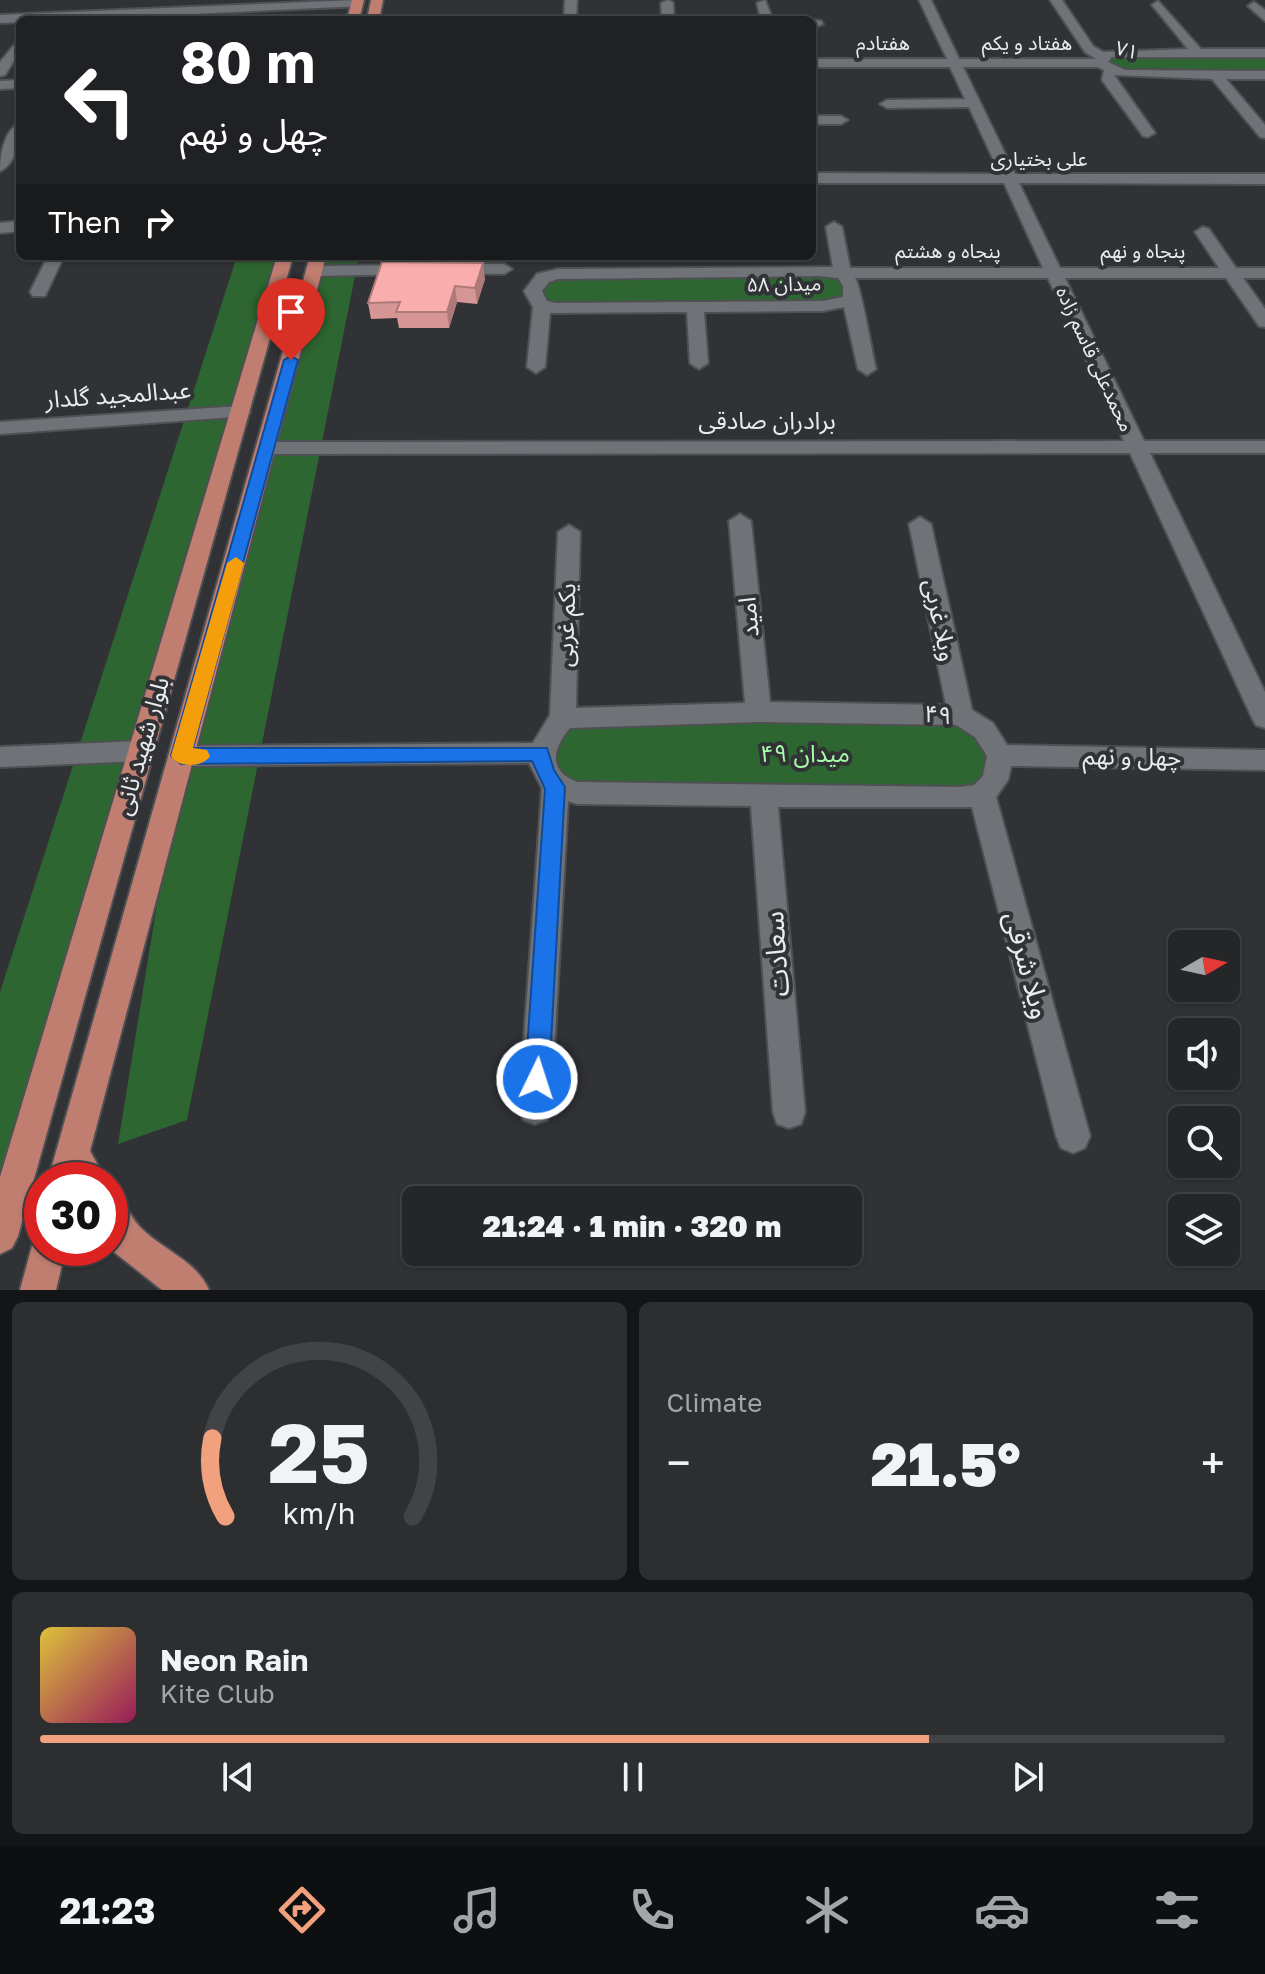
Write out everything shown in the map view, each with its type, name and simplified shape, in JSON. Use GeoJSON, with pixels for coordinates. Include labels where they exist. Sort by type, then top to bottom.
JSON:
{"type":"FeatureCollection","features":[{"type":"Feature","properties":{"kind":"main road"},"geometry":{"type":"LineString","coordinates":[[358,2],[377,2]]}},
{"type":"Feature","properties":{"kind":"main road","name":"بلوار شهید ثانی"},"geometry":{"type":"LineString","coordinates":[[0,1236],[284,260]]}},
{"type":"Feature","properties":{"kind":"main road","name":"بلوار شهید ثانی"},"geometry":{"type":"LineString","coordinates":[[77,1162],[181,756],[316,264]]}},
{"type":"Feature","properties":{"kind":"main road"},"geometry":{"type":"LineString","coordinates":[[128,1240],[191,1290]]}},
{"type":"Feature","properties":{"kind":"main road"},"geometry":{"type":"LineString","coordinates":[[38,1290],[44,1266]]}},
{"type":"Feature","properties":{"kind":"street","name":"محمدعلی قاسم زاده"},"geometry":{"type":"LineString","coordinates":[[925,0],[1265,718]]}},
{"type":"Feature","properties":{"kind":"street"},"geometry":{"type":"LineString","coordinates":[[1056,0],[1089,49],[1105,63],[1107,77],[1148,133]]}},
{"type":"Feature","properties":{"kind":"street"},"geometry":{"type":"LineString","coordinates":[[74,16],[173,6],[224,15],[358,2]]}},
{"type":"Feature","properties":{"kind":"street"},"geometry":{"type":"LineString","coordinates":[[667,3],[668,16]]}},
{"type":"Feature","properties":{"kind":"street"},"geometry":{"type":"LineString","coordinates":[[763,3],[766,16]]}},
{"type":"Feature","properties":{"kind":"street"},"geometry":{"type":"LineString","coordinates":[[1158,5],[1197,52]]}},
{"type":"Feature","properties":{"kind":"street"},"geometry":{"type":"LineString","coordinates":[[1254,6],[1265,17]]}},
{"type":"Feature","properties":{"kind":"street"},"geometry":{"type":"LineString","coordinates":[[0,72],[16,48]]}},
{"type":"Feature","properties":{"kind":"street","name":"۷۱"},"geometry":{"type":"LineString","coordinates":[[1265,53],[1109,53],[1105,63],[1123,74],[1265,75]]}},
{"type":"Feature","properties":{"kind":"street","name":"هفتادم"},"geometry":{"type":"LineString","coordinates":[[816,63],[955,63]]}},
{"type":"Feature","properties":{"kind":"street","name":"هفتاد و یکم"},"geometry":{"type":"LineString","coordinates":[[955,63],[1105,63]]}},
{"type":"Feature","properties":{"kind":"street"},"geometry":{"type":"LineString","coordinates":[[1217,76],[1265,134]]}},
{"type":"Feature","properties":{"kind":"street"},"geometry":{"type":"LineString","coordinates":[[887,104],[973,103]]}},
{"type":"Feature","properties":{"kind":"street"},"geometry":{"type":"LineString","coordinates":[[816,120],[841,120]]}},
{"type":"Feature","properties":{"kind":"street"},"geometry":{"type":"LineString","coordinates":[[8,161],[16,138]]}},
{"type":"Feature","properties":{"kind":"street","name":"علی بختیاری"},"geometry":{"type":"LineString","coordinates":[[816,178],[1265,179]]}},
{"type":"Feature","properties":{"kind":"street"},"geometry":{"type":"LineString","coordinates":[[834,227],[843,273]]}},
{"type":"Feature","properties":{"kind":"street"},"geometry":{"type":"LineString","coordinates":[[1203,232],[1231,273],[1258,301],[1265,322]]}},
{"type":"Feature","properties":{"kind":"street"},"geometry":{"type":"LineString","coordinates":[[39,292],[54,260]]}},
{"type":"Feature","properties":{"kind":"street"},"geometry":{"type":"LineString","coordinates":[[536,367],[542,306],[535,300],[533,291],[543,278],[545,260]]}},
{"type":"Feature","properties":{"kind":"street"},"geometry":{"type":"LineString","coordinates":[[316,264],[432,270],[504,269]]}},
{"type":"Feature","properties":{"kind":"street","name":"میدان ۵۸"},"geometry":{"type":"LineString","coordinates":[[542,306],[823,306],[851,300],[852,286],[843,273],[693,264],[543,278]]}},
{"type":"Feature","properties":{"kind":"street","name":"پنجاه و هشتم"},"geometry":{"type":"LineString","coordinates":[[843,273],[1054,272]]}},
{"type":"Feature","properties":{"kind":"street","name":"پنجاه و نهم"},"geometry":{"type":"LineString","coordinates":[[1054,272],[1265,273]]}},
{"type":"Feature","properties":{"kind":"street"},"geometry":{"type":"LineString","coordinates":[[851,300],[867,369]]}},
{"type":"Feature","properties":{"kind":"street"},"geometry":{"type":"LineString","coordinates":[[695,307],[699,363]]}},
{"type":"Feature","properties":{"kind":"street","name":"عبدالمجید گلدار"},"geometry":{"type":"LineString","coordinates":[[0,428],[240,412]]}},
{"type":"Feature","properties":{"kind":"street","name":"برادران صادقی"},"geometry":{"type":"LineString","coordinates":[[268,448],[1265,447]]}},
{"type":"Feature","properties":{"kind":"street","name":"امید"},"geometry":{"type":"LineString","coordinates":[[740,521],[758,712]]}},
{"type":"Feature","properties":{"kind":"street","name":"ویلا غربی"},"geometry":{"type":"LineString","coordinates":[[920,524],[961,715]]}},
{"type":"Feature","properties":{"kind":"street","name":"یکم غربی"},"geometry":{"type":"LineString","coordinates":[[563,718],[569,532]]}},
{"type":"Feature","properties":{"kind":"street","name":"۴۹"},"geometry":{"type":"LineString","coordinates":[[563,718],[758,712],[961,715],[984,730],[1000,755]]}},
{"type":"Feature","properties":{"kind":"street"},"geometry":{"type":"LineString","coordinates":[[563,718],[549,733],[540,753],[544,772],[555,787],[577,793],[960,798],[982,795],[995,780],[1000,755]]}},
{"type":"Feature","properties":{"kind":"street"},"geometry":{"type":"LineString","coordinates":[[0,757],[141,751]]}},
{"type":"Feature","properties":{"kind":"street"},"geometry":{"type":"LineString","coordinates":[[181,756],[540,753]]}},
{"type":"Feature","properties":{"kind":"street","name":"چهل و نهم"},"geometry":{"type":"LineString","coordinates":[[1000,755],[1265,760]]}},
{"type":"Feature","properties":{"kind":"street"},"geometry":{"type":"LineString","coordinates":[[535,1108],[555,787]]}},
{"type":"Feature","properties":{"kind":"street","name":"ویلا شرقی"},"geometry":{"type":"LineString","coordinates":[[982,795],[1073,1136]]}},
{"type":"Feature","properties":{"kind":"street","name":"سعادت"},"geometry":{"type":"LineString","coordinates":[[764,796],[789,1112]]}},
{"type":"Feature","properties":{"kind":"green space"},"geometry":{"type":"Polygon","coordinates":[[[1109,53],[1265,53],[1265,75],[1123,74],[1100,63],[1109,53]]]}},
{"type":"Feature","properties":{"kind":"green space"},"geometry":{"type":"Polygon","coordinates":[[[236,260],[284,260],[0,1229],[0,992],[236,260]]]}},
{"type":"Feature","properties":{"kind":"green space"},"geometry":{"type":"Polygon","coordinates":[[[317,260],[358,260],[187,1120],[118,1144],[181,756],[317,260]]]}},
{"type":"Feature","properties":{"kind":"green space"},"geometry":{"type":"Polygon","coordinates":[[[843,273],[852,286],[838,305],[542,306],[537,283],[543,278],[843,273]]]}},
{"type":"Feature","properties":{"kind":"green space","name":"میدان ۴۹"},"geometry":{"type":"Polygon","coordinates":[[[941,713],[1000,755],[982,795],[555,787],[549,733],[563,718],[941,713]]]}},
{"type":"Feature","properties":{"kind":"building"},"geometry":{"type":"Polygon","coordinates":[[[382,262],[483,263],[475,288],[455,286],[447,312],[396,312],[400,302],[368,303],[382,262]]]}},
{"type":"Feature","properties":{"kind":"slow traffic"},"geometry":{"type":"LineString","coordinates":[[200,756],[181,756],[236,563]]}},
{"type":"Feature","properties":{"kind":"route"},"geometry":{"type":"LineString","coordinates":[[291,360],[181,756],[540,753],[544,772],[555,787],[537,1079]]}}]}
